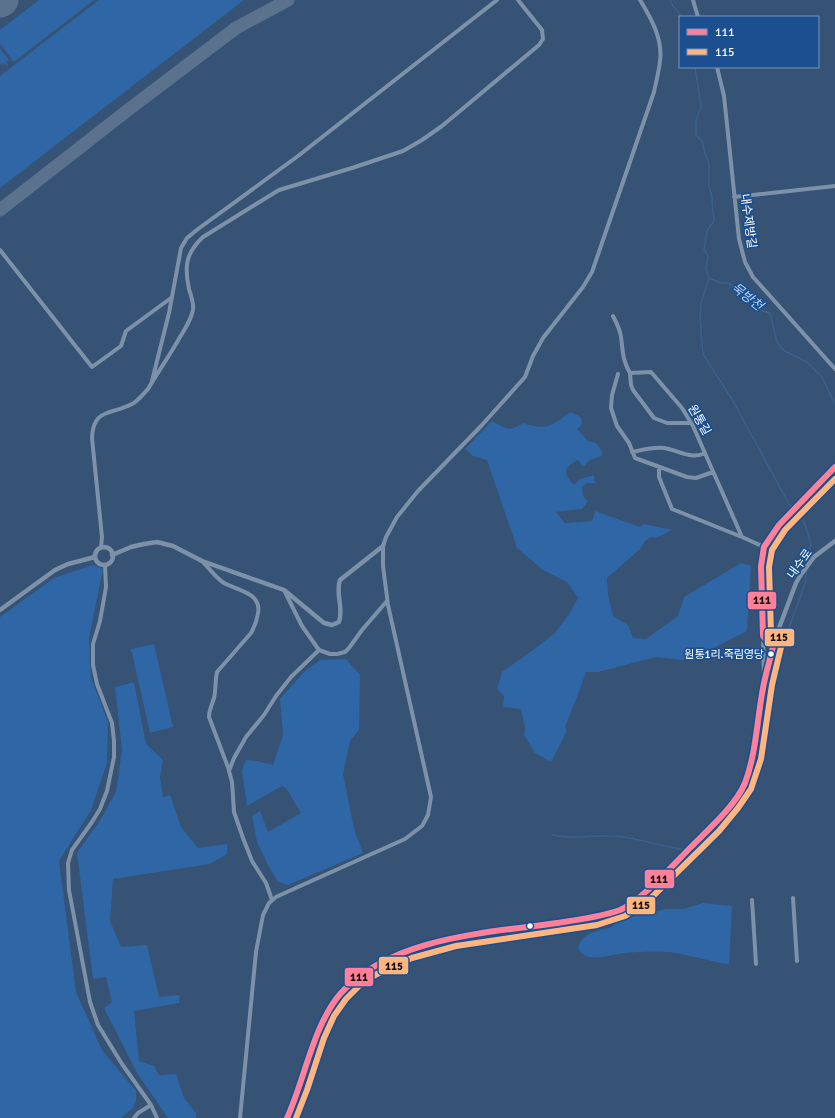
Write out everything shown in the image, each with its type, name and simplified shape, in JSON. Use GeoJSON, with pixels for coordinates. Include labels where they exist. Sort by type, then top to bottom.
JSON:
{"type":"FeatureCollection","features":[{"type":"Feature","properties":{"kind":"street"},"geometry":{"type":"LineString","coordinates":[[151,383],[169,313],[181,248],[187,238],[298,156],[498,0]]}},
{"type":"Feature","properties":{"kind":"street"},"geometry":{"type":"LineString","coordinates":[[101,548],[102,537],[92,428],[95,421],[100,416],[133,404],[148,389],[191,317],[193,301],[186,276],[186,267],[188,255],[194,245],[203,237],[278,190],[352,168],[402,151],[422,140],[442,126],[539,45],[543,39],[542,30],[518,0]]}},
{"type":"Feature","properties":{"kind":"street"},"geometry":{"type":"LineString","coordinates":[[240,1118],[256,952],[263,915],[269,903],[276,897],[405,839],[422,826],[428,815],[431,797],[388,601],[383,566],[383,546],[386,537],[398,517],[418,491],[482,425],[525,377],[533,356],[543,338],[583,287],[592,272],[654,92],[661,60],[658,36],[648,13],[640,0]]}},
{"type":"Feature","properties":{"kind":"street"},"geometry":{"type":"LineString","coordinates":[[693,0],[698,16]]}},
{"type":"Feature","properties":{"kind":"street","name":"내수제방길"},"geometry":{"type":"LineString","coordinates":[[717,68],[724,96],[734,197],[741,248],[748,269],[753,277],[835,369]]}},
{"type":"Feature","properties":{"kind":"street"},"geometry":{"type":"LineString","coordinates":[[734,197],[835,186]]}},
{"type":"Feature","properties":{"kind":"street"},"geometry":{"type":"LineString","coordinates":[[0,250],[92,366],[121,346],[126,331],[171,298]]}},
{"type":"Feature","properties":{"kind":"street"},"geometry":{"type":"LineString","coordinates":[[613,316],[621,336],[622,356],[630,373],[631,385],[654,418],[667,423],[692,423]]}},
{"type":"Feature","properties":{"kind":"street","name":"원통길"},"geometry":{"type":"LineString","coordinates":[[630,373],[651,372],[682,408],[692,423],[742,537]]}},
{"type":"Feature","properties":{"kind":"street"},"geometry":{"type":"LineString","coordinates":[[618,374],[612,395],[611,408],[618,426],[629,443],[635,458],[692,478],[713,472]]}},
{"type":"Feature","properties":{"kind":"street"},"geometry":{"type":"LineString","coordinates":[[632,452],[662,448],[687,455],[705,453]]}},
{"type":"Feature","properties":{"kind":"street"},"geometry":{"type":"LineString","coordinates":[[659,467],[659,477],[672,509],[764,546]]}},
{"type":"Feature","properties":{"kind":"street"},"geometry":{"type":"LineString","coordinates":[[764,683],[761,566],[764,546],[779,525],[835,467]]}},
{"type":"Feature","properties":{"kind":"street","name":"내수로"},"geometry":{"type":"LineString","coordinates":[[287,1118],[317,1034],[330,1006],[351,981],[366,970],[392,957],[454,938],[596,917],[612,913],[632,903],[642,895],[713,825],[732,803],[744,785],[753,757],[764,683],[774,642],[792,592],[800,576],[814,557],[835,541]]}},
{"type":"Feature","properties":{"kind":"street"},"geometry":{"type":"LineString","coordinates":[[112,555],[131,547],[157,542],[173,546],[202,561],[284,590],[324,623],[332,625],[339,622],[341,615],[338,587],[340,580],[383,546]]}},
{"type":"Feature","properties":{"kind":"street"},"geometry":{"type":"LineString","coordinates":[[105,565],[97,562],[95,557],[96,552],[101,548],[107,548],[112,555]]}},
{"type":"Feature","properties":{"kind":"street"},"geometry":{"type":"LineString","coordinates":[[105,565],[111,560],[112,555]]}},
{"type":"Feature","properties":{"kind":"street"},"geometry":{"type":"LineString","coordinates":[[0,610],[54,570],[68,564],[95,557]]}},
{"type":"Feature","properties":{"kind":"street"},"geometry":{"type":"LineString","coordinates":[[202,561],[223,582],[250,594],[256,599],[258,604],[257,619],[251,633],[217,672],[215,680],[215,697],[209,712],[209,717],[232,782],[234,812],[252,862],[266,883],[272,900]]}},
{"type":"Feature","properties":{"kind":"street"},"geometry":{"type":"LineString","coordinates":[[105,565],[106,587],[100,621],[93,644],[93,665],[97,684],[112,723],[114,756],[107,791],[100,809],[72,850],[68,863],[69,890],[90,1002],[98,1025],[122,1064],[151,1105],[157,1118]]}},
{"type":"Feature","properties":{"kind":"street"},"geometry":{"type":"LineString","coordinates":[[284,590],[302,626],[319,650],[330,654],[338,654],[349,648],[362,630],[388,601]]}},
{"type":"Feature","properties":{"kind":"street"},"geometry":{"type":"LineString","coordinates":[[763,636],[767,641],[774,642]]}},
{"type":"Feature","properties":{"kind":"street"},"geometry":{"type":"LineString","coordinates":[[229,771],[234,758],[246,737],[264,715],[276,696],[291,678],[319,650]]}},
{"type":"Feature","properties":{"kind":"street"},"geometry":{"type":"LineString","coordinates":[[793,898],[797,962]]}},
{"type":"Feature","properties":{"kind":"street"},"geometry":{"type":"LineString","coordinates":[[752,900],[756,964]]}},
{"type":"Feature","properties":{"kind":"street"},"geometry":{"type":"LineString","coordinates":[[134,1118],[138,1113],[151,1105]]}},
{"type":"Feature","properties":{"kind":"shaded area"},"geometry":{"type":"Polygon","coordinates":[[[39,0],[94,0],[14,62],[0,44],[0,30],[39,0]]]}},
{"type":"Feature","properties":{"kind":"shaded area"},"geometry":{"type":"Polygon","coordinates":[[[99,0],[244,0],[0,188],[0,76],[99,0]]]}},
{"type":"Feature","properties":{"kind":"shaded area"},"geometry":{"type":"Polygon","coordinates":[[[0,48],[9,60],[6,62],[8,65],[7,66],[4,63],[1,65],[0,63],[0,48]]]}},
{"type":"Feature","properties":{"kind":"shaded area"},"geometry":{"type":"Polygon","coordinates":[[[571,412],[581,417],[582,424],[577,429],[588,441],[596,443],[603,452],[601,456],[590,460],[583,467],[578,460],[567,468],[566,474],[574,485],[580,479],[594,475],[595,483],[586,483],[582,487],[583,496],[588,501],[582,509],[556,512],[565,523],[592,521],[595,511],[640,527],[644,524],[672,530],[656,538],[651,537],[645,541],[640,549],[607,578],[608,595],[613,616],[628,625],[633,638],[646,639],[678,616],[684,597],[741,563],[751,566],[747,631],[704,653],[692,661],[656,657],[598,672],[586,672],[565,727],[567,731],[551,762],[535,753],[524,735],[525,728],[521,709],[503,707],[504,696],[497,689],[502,672],[555,633],[569,614],[578,598],[567,582],[543,570],[517,548],[487,460],[473,456],[465,449],[492,421],[508,428],[514,428],[523,423],[544,427],[553,424],[571,412]]]}},
{"type":"Feature","properties":{"kind":"shaded area"},"geometry":{"type":"Polygon","coordinates":[[[93,565],[103,569],[89,638],[91,678],[108,722],[107,763],[91,810],[59,861],[76,992],[102,1050],[136,1091],[136,1101],[133,1108],[121,1118],[0,1118],[0,617],[54,578],[93,565]]]}},
{"type":"Feature","properties":{"kind":"shaded area"},"geometry":{"type":"Polygon","coordinates":[[[154,644],[173,727],[150,733],[131,649],[154,644]]]}},
{"type":"Feature","properties":{"kind":"shaded area"},"geometry":{"type":"Polygon","coordinates":[[[346,659],[360,675],[359,730],[350,741],[343,774],[354,829],[363,853],[288,885],[278,882],[268,865],[257,842],[252,816],[260,811],[268,832],[301,813],[286,788],[282,786],[247,806],[242,771],[246,760],[273,765],[283,735],[280,699],[303,673],[320,660],[346,659]]]}},
{"type":"Feature","properties":{"kind":"shaded area"},"geometry":{"type":"Polygon","coordinates":[[[134,682],[146,744],[163,760],[160,777],[163,797],[170,795],[181,827],[198,848],[227,844],[227,854],[210,864],[113,879],[110,921],[121,947],[147,945],[159,997],[180,995],[179,1003],[134,1011],[139,1061],[154,1066],[159,1075],[176,1074],[184,1098],[196,1113],[196,1118],[168,1118],[137,1073],[104,1008],[112,1002],[106,977],[93,979],[77,853],[101,819],[116,792],[122,750],[115,687],[134,682]]]}},
{"type":"Feature","properties":{"kind":"shaded area"},"geometry":{"type":"Polygon","coordinates":[[[703,903],[732,906],[729,965],[670,952],[631,953],[593,957],[582,953],[578,948],[580,943],[587,935],[612,927],[617,920],[666,909],[683,909],[703,903]]]}},
{"type":"Feature","properties":{"kind":"waterway","name":"묵방천"},"geometry":{"type":"LineString","coordinates":[[670,0],[681,16]]}},
{"type":"Feature","properties":{"kind":"waterway","name":"묵방천"},"geometry":{"type":"LineString","coordinates":[[695,68],[701,107],[696,120],[696,135],[702,141],[709,163],[709,187],[712,196],[714,221],[707,231],[704,249],[708,256],[706,268],[709,278],[721,283],[728,283],[741,291],[744,298],[753,301],[760,310],[770,313],[777,342],[783,350],[807,362],[822,377],[835,404]]}},
{"type":"Feature","properties":{"kind":"waterway"},"geometry":{"type":"LineString","coordinates":[[709,278],[701,303],[700,319],[703,354],[733,401],[789,504],[805,524],[811,544],[808,561]]}},
{"type":"Feature","properties":{"kind":"waterway"},"geometry":{"type":"LineString","coordinates":[[689,850],[696,850],[747,800],[755,784],[760,764],[774,668],[805,584],[807,569]]}},
{"type":"Feature","properties":{"kind":"waterway"},"geometry":{"type":"LineString","coordinates":[[553,835],[567,837],[619,836],[686,850]]}},
{"type":"Feature","properties":{"kind":"taxiway"},"geometry":{"type":"LineString","coordinates":[[0,210],[236,28],[288,0]]}},
{"type":"Feature","properties":{"kind":"transit line","name":"111"},"geometry":{"type":"LineString","coordinates":[[287,1118],[316,1036],[323,1021],[331,1006],[341,993],[362,974],[386,960],[413,949],[442,941],[501,930],[605,915],[620,910],[638,899],[657,882],[713,825],[735,800],[745,783],[752,759],[764,683],[774,642],[767,641],[763,636],[761,566],[764,547],[779,525],[835,467]]}},
{"type":"Feature","properties":{"kind":"transit line","name":"115"},"geometry":{"type":"LineString","coordinates":[[296,1118],[324,1038],[334,1016],[346,999],[359,986],[375,975],[412,958],[456,946],[597,925],[625,916],[648,901],[719,831],[751,789],[761,759],[772,685],[782,643],[779,636],[771,633],[769,567],[772,550],[785,530],[835,479]]}},
{"type":"Feature","properties":{"kind":"place","name":"원통1리.죽림영당"},"geometry":{"type":"Point","coordinates":[771,654]}}]}
